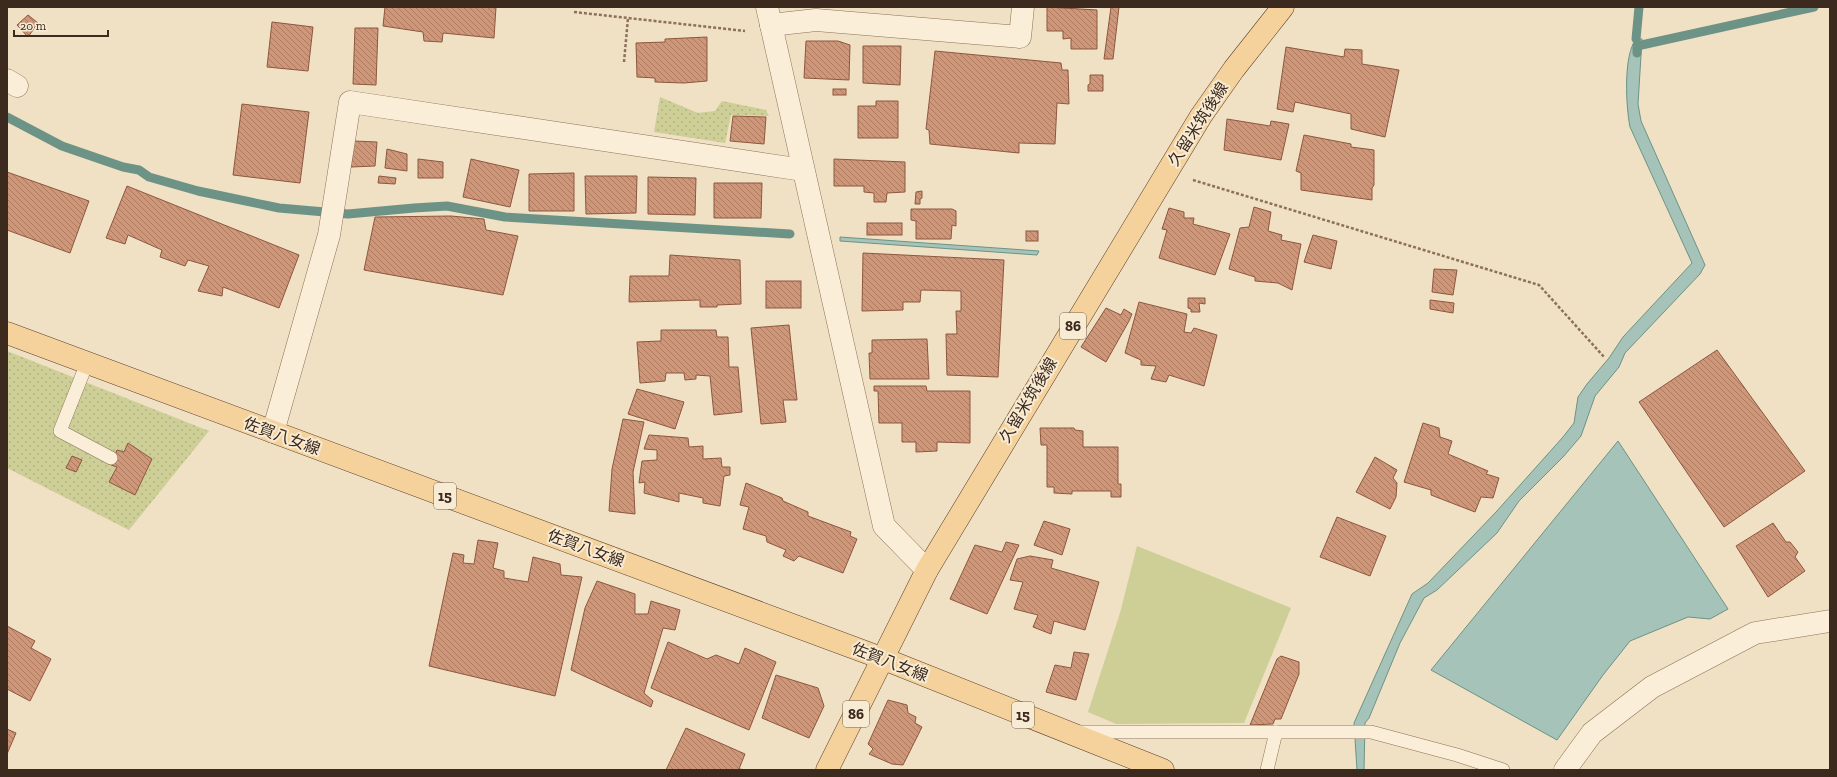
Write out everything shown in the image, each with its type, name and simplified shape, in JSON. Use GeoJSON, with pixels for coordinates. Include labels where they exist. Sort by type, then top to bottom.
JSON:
{"type":"FeatureCollection","features":[{"type":"Feature","properties":{"kind":"main road","name":"久留米筑後線"},"geometry":{"type":"LineString","coordinates":[[827,770],[884,659],[927,570],[1201,116],[1234,69],[1283,7]]}},
{"type":"Feature","properties":{"kind":"main road","name":"佐賀八女線"},"geometry":{"type":"LineString","coordinates":[[7,333],[884,659],[1163,770]]}},
{"type":"Feature","properties":{"kind":"street"},"geometry":{"type":"LineString","coordinates":[[927,570],[884,526],[770,22],[816,20],[1020,37],[1023,7]]}},
{"type":"Feature","properties":{"kind":"street"},"geometry":{"type":"LineString","coordinates":[[273,432],[329,235],[350,102],[803,170]]}},
{"type":"Feature","properties":{"kind":"street"},"geometry":{"type":"LineString","coordinates":[[1565,770],[1592,734],[1652,687],[1755,633],[1830,621]]}},
{"type":"Feature","properties":{"kind":"lane"},"geometry":{"type":"LineString","coordinates":[[87,363],[60,431],[111,458]]}},
{"type":"Feature","properties":{"kind":"lane"},"geometry":{"type":"LineString","coordinates":[[1065,732],[1371,732],[1457,755],[1503,770]]}},
{"type":"Feature","properties":{"kind":"lane"},"geometry":{"type":"LineString","coordinates":[[1267,770],[1276,732]]}},
{"type":"Feature","properties":{"kind":"path"},"geometry":{"type":"LineString","coordinates":[[574,12],[628,18],[770,22]]}},
{"type":"Feature","properties":{"kind":"path"},"geometry":{"type":"LineString","coordinates":[[624,62],[628,18]]}},
{"type":"Feature","properties":{"kind":"path"},"geometry":{"type":"LineString","coordinates":[[1166,172],[1540,285],[1605,358]]}},
{"type":"Feature","properties":{"kind":"green space"},"geometry":{"type":"Polygon","coordinates":[[[660,97],[698,113],[715,111],[722,101],[766,110],[769,116],[731,115],[725,143],[654,132],[660,97]]]}},
{"type":"Feature","properties":{"kind":"green space"},"geometry":{"type":"Polygon","coordinates":[[[7,351],[209,431],[129,530],[7,468],[7,351]]]}},
{"type":"Feature","properties":{"kind":"green space"},"geometry":{"type":"Polygon","coordinates":[[[1137,546],[1291,608],[1244,723],[1116,724],[1088,712],[1120,613],[1137,546]]]}},
{"type":"Feature","properties":{"kind":"water"},"geometry":{"type":"Polygon","coordinates":[[[1636,39],[1642,39],[1638,104],[1641,121],[1705,265],[1700,274],[1625,353],[1619,367],[1595,396],[1581,436],[1563,457],[1519,501],[1497,533],[1437,590],[1424,598],[1400,643],[1369,718],[1365,723],[1364,770],[1357,770],[1354,723],[1412,594],[1428,583],[1496,512],[1563,437],[1574,423],[1578,397],[1587,384],[1609,358],[1623,337],[1692,263],[1630,127],[1627,107],[1627,69],[1632,47],[1636,39]]]}},
{"type":"Feature","properties":{"kind":"water"},"geometry":{"type":"Polygon","coordinates":[[[840,237],[1039,251],[1037,255],[840,241],[840,237]]]}},
{"type":"Feature","properties":{"kind":"water"},"geometry":{"type":"Polygon","coordinates":[[[1618,441],[1728,609],[1710,619],[1688,617],[1630,641],[1603,675],[1557,740],[1431,670],[1618,441]]]}},
{"type":"Feature","properties":{"kind":"building"},"geometry":{"type":"Polygon","coordinates":[[[385,7],[496,7],[494,38],[443,33],[442,42],[424,41],[423,32],[383,26],[385,7]]]}},
{"type":"Feature","properties":{"kind":"building"},"geometry":{"type":"Polygon","coordinates":[[[1047,7],[1097,10],[1097,49],[1071,49],[1071,38],[1063,39],[1063,31],[1047,31],[1047,7]]]}},
{"type":"Feature","properties":{"kind":"building"},"geometry":{"type":"Polygon","coordinates":[[[1111,7],[1119,7],[1113,59],[1104,59],[1111,7]]]}},
{"type":"Feature","properties":{"kind":"building"},"geometry":{"type":"Polygon","coordinates":[[[28,15],[38,23],[28,37],[17,25],[28,15]]]}},
{"type":"Feature","properties":{"kind":"building"},"geometry":{"type":"Polygon","coordinates":[[[272,22],[313,27],[308,71],[267,67],[272,22]]]}},
{"type":"Feature","properties":{"kind":"building"},"geometry":{"type":"Polygon","coordinates":[[[355,28],[378,28],[376,85],[353,84],[355,28]]]}},
{"type":"Feature","properties":{"kind":"building"},"geometry":{"type":"Polygon","coordinates":[[[707,37],[707,81],[684,83],[655,82],[655,78],[637,77],[636,43],[665,42],[665,39],[707,37]]]}},
{"type":"Feature","properties":{"kind":"building"},"geometry":{"type":"Polygon","coordinates":[[[806,41],[838,41],[850,45],[849,80],[804,78],[806,41]]]}},
{"type":"Feature","properties":{"kind":"building"},"geometry":{"type":"Polygon","coordinates":[[[863,46],[901,46],[900,85],[863,83],[863,46]]]}},
{"type":"Feature","properties":{"kind":"building"},"geometry":{"type":"Polygon","coordinates":[[[1286,47],[1344,57],[1345,49],[1362,50],[1362,64],[1399,70],[1385,137],[1351,129],[1351,114],[1295,102],[1293,112],[1277,109],[1286,47]]]}},
{"type":"Feature","properties":{"kind":"building"},"geometry":{"type":"Polygon","coordinates":[[[935,51],[1061,63],[1062,70],[1068,70],[1069,104],[1057,103],[1055,144],[1019,143],[1019,153],[930,144],[929,130],[926,129],[935,51]]]}},
{"type":"Feature","properties":{"kind":"building"},"geometry":{"type":"Polygon","coordinates":[[[1090,75],[1103,75],[1103,91],[1088,91],[1090,75]]]}},
{"type":"Feature","properties":{"kind":"building"},"geometry":{"type":"Polygon","coordinates":[[[833,89],[846,89],[846,95],[833,95],[833,89]]]}},
{"type":"Feature","properties":{"kind":"building"},"geometry":{"type":"Polygon","coordinates":[[[876,101],[898,101],[898,138],[858,138],[858,106],[876,106],[876,101]]]}},
{"type":"Feature","properties":{"kind":"building"},"geometry":{"type":"Polygon","coordinates":[[[242,104],[309,112],[300,183],[233,175],[242,104]]]}},
{"type":"Feature","properties":{"kind":"building"},"geometry":{"type":"Polygon","coordinates":[[[733,116],[766,117],[764,144],[730,141],[733,116]]]}},
{"type":"Feature","properties":{"kind":"building"},"geometry":{"type":"Polygon","coordinates":[[[1227,119],[1270,126],[1271,121],[1289,124],[1281,160],[1224,150],[1227,119]]]}},
{"type":"Feature","properties":{"kind":"building"},"geometry":{"type":"Polygon","coordinates":[[[1304,135],[1351,144],[1351,147],[1374,150],[1374,185],[1372,188],[1372,200],[1301,190],[1301,173],[1296,171],[1304,135]]]}},
{"type":"Feature","properties":{"kind":"building"},"geometry":{"type":"Polygon","coordinates":[[[354,141],[377,142],[375,166],[351,167],[354,141]]]}},
{"type":"Feature","properties":{"kind":"building"},"geometry":{"type":"Polygon","coordinates":[[[387,149],[407,154],[407,171],[385,168],[387,149]]]}},
{"type":"Feature","properties":{"kind":"building"},"geometry":{"type":"Polygon","coordinates":[[[418,159],[443,162],[443,178],[418,178],[418,159]]]}},
{"type":"Feature","properties":{"kind":"building"},"geometry":{"type":"Polygon","coordinates":[[[471,159],[519,170],[510,207],[463,197],[471,159]]]}},
{"type":"Feature","properties":{"kind":"building"},"geometry":{"type":"Polygon","coordinates":[[[834,159],[905,162],[905,192],[887,193],[886,202],[874,202],[874,193],[864,192],[864,186],[834,186],[834,159]]]}},
{"type":"Feature","properties":{"kind":"building"},"geometry":{"type":"Polygon","coordinates":[[[7,172],[89,201],[70,253],[7,230],[7,172]]]}},
{"type":"Feature","properties":{"kind":"building"},"geometry":{"type":"Polygon","coordinates":[[[574,173],[574,211],[529,211],[529,174],[574,173]]]}},
{"type":"Feature","properties":{"kind":"building"},"geometry":{"type":"Polygon","coordinates":[[[379,176],[396,178],[395,184],[378,183],[379,176]]]}},
{"type":"Feature","properties":{"kind":"building"},"geometry":{"type":"Polygon","coordinates":[[[585,176],[637,176],[636,213],[586,214],[585,176]]]}},
{"type":"Feature","properties":{"kind":"building"},"geometry":{"type":"Polygon","coordinates":[[[648,177],[696,178],[695,215],[648,214],[648,177]]]}},
{"type":"Feature","properties":{"kind":"building"},"geometry":{"type":"Polygon","coordinates":[[[714,183],[762,183],[761,218],[714,218],[714,183]]]}},
{"type":"Feature","properties":{"kind":"building"},"geometry":{"type":"Polygon","coordinates":[[[127,186],[299,255],[279,308],[223,287],[222,296],[198,291],[209,266],[188,260],[185,266],[160,257],[162,250],[128,235],[125,244],[106,238],[127,186]]]}},
{"type":"Feature","properties":{"kind":"building"},"geometry":{"type":"Polygon","coordinates":[[[922,191],[920,204],[915,204],[916,192],[922,191]]]}},
{"type":"Feature","properties":{"kind":"building"},"geometry":{"type":"Polygon","coordinates":[[[1254,207],[1271,212],[1268,231],[1282,235],[1281,240],[1301,244],[1292,290],[1278,283],[1255,281],[1255,277],[1229,269],[1240,228],[1249,227],[1254,207]]]}},
{"type":"Feature","properties":{"kind":"building"},"geometry":{"type":"Polygon","coordinates":[[[1169,208],[1184,212],[1184,218],[1194,218],[1193,224],[1230,234],[1215,275],[1159,258],[1167,230],[1162,229],[1169,208]]]}},
{"type":"Feature","properties":{"kind":"building"},"geometry":{"type":"Polygon","coordinates":[[[911,209],[952,209],[956,211],[956,226],[952,225],[951,239],[916,239],[916,221],[911,220],[911,209]]]}},
{"type":"Feature","properties":{"kind":"building"},"geometry":{"type":"Polygon","coordinates":[[[451,216],[484,219],[486,230],[518,236],[503,295],[364,270],[375,217],[451,216]]]}},
{"type":"Feature","properties":{"kind":"building"},"geometry":{"type":"Polygon","coordinates":[[[867,223],[902,223],[902,235],[867,235],[867,223]]]}},
{"type":"Feature","properties":{"kind":"building"},"geometry":{"type":"Polygon","coordinates":[[[1026,231],[1038,231],[1038,241],[1026,241],[1026,231]]]}},
{"type":"Feature","properties":{"kind":"building"},"geometry":{"type":"Polygon","coordinates":[[[1313,235],[1337,241],[1331,269],[1304,262],[1313,235]]]}},
{"type":"Feature","properties":{"kind":"building"},"geometry":{"type":"Polygon","coordinates":[[[863,253],[1004,260],[998,377],[947,375],[946,334],[957,334],[956,311],[961,311],[961,291],[921,290],[920,302],[903,302],[903,310],[862,311],[863,253]]]}},
{"type":"Feature","properties":{"kind":"building"},"geometry":{"type":"Polygon","coordinates":[[[670,255],[740,260],[741,304],[717,305],[717,307],[700,307],[700,300],[629,302],[630,276],[669,276],[670,255]]]}},
{"type":"Feature","properties":{"kind":"building"},"geometry":{"type":"Polygon","coordinates":[[[1434,269],[1457,270],[1453,295],[1432,292],[1434,269]]]}},
{"type":"Feature","properties":{"kind":"building"},"geometry":{"type":"Polygon","coordinates":[[[766,281],[801,281],[801,308],[766,308],[766,281]]]}},
{"type":"Feature","properties":{"kind":"building"},"geometry":{"type":"Polygon","coordinates":[[[1188,298],[1205,298],[1205,304],[1199,303],[1200,312],[1191,312],[1191,309],[1188,308],[1188,298]]]}},
{"type":"Feature","properties":{"kind":"building"},"geometry":{"type":"Polygon","coordinates":[[[1430,300],[1454,303],[1453,313],[1430,309],[1430,300]]]}},
{"type":"Feature","properties":{"kind":"building"},"geometry":{"type":"Polygon","coordinates":[[[1139,302],[1187,314],[1184,332],[1191,333],[1194,328],[1217,335],[1204,386],[1169,375],[1166,382],[1151,379],[1156,366],[1141,365],[1141,360],[1125,353],[1139,302]]]}},
{"type":"Feature","properties":{"kind":"building"},"geometry":{"type":"Polygon","coordinates":[[[1106,308],[1121,315],[1124,309],[1132,314],[1106,362],[1081,347],[1106,308]]]}},
{"type":"Feature","properties":{"kind":"building"},"geometry":{"type":"Polygon","coordinates":[[[789,325],[797,400],[783,400],[786,422],[761,424],[751,328],[789,325]]]}},
{"type":"Feature","properties":{"kind":"building"},"geometry":{"type":"Polygon","coordinates":[[[661,330],[716,330],[717,337],[728,337],[729,367],[738,367],[742,412],[714,415],[710,376],[696,375],[696,379],[685,380],[684,373],[666,373],[665,381],[640,383],[637,342],[661,341],[661,330]]]}},
{"type":"Feature","properties":{"kind":"building"},"geometry":{"type":"Polygon","coordinates":[[[927,339],[929,379],[870,379],[869,353],[872,353],[872,340],[927,339]]]}},
{"type":"Feature","properties":{"kind":"building"},"geometry":{"type":"Polygon","coordinates":[[[1717,350],[1805,471],[1724,527],[1639,402],[1717,350]]]}},
{"type":"Feature","properties":{"kind":"building"},"geometry":{"type":"Polygon","coordinates":[[[874,386],[926,386],[927,391],[970,391],[970,443],[937,442],[937,451],[916,452],[916,442],[902,442],[902,423],[879,423],[878,391],[874,391],[874,386]]]}},
{"type":"Feature","properties":{"kind":"building"},"geometry":{"type":"Polygon","coordinates":[[[637,389],[684,402],[675,429],[628,414],[637,389]]]}},
{"type":"Feature","properties":{"kind":"building"},"geometry":{"type":"Polygon","coordinates":[[[623,419],[644,422],[633,472],[635,514],[609,511],[612,469],[623,419]]]}},
{"type":"Feature","properties":{"kind":"building"},"geometry":{"type":"Polygon","coordinates":[[[1423,423],[1439,428],[1440,437],[1452,441],[1448,454],[1488,471],[1486,474],[1499,478],[1493,498],[1481,497],[1475,512],[1431,495],[1431,490],[1404,482],[1423,423]]]}},
{"type":"Feature","properties":{"kind":"building"},"geometry":{"type":"Polygon","coordinates":[[[1040,428],[1074,428],[1075,430],[1083,431],[1083,447],[1118,447],[1118,484],[1121,484],[1121,497],[1111,497],[1111,491],[1072,491],[1072,494],[1054,493],[1054,487],[1047,487],[1047,445],[1041,445],[1040,428]]]}},
{"type":"Feature","properties":{"kind":"building"},"geometry":{"type":"Polygon","coordinates":[[[649,435],[688,438],[689,447],[703,446],[703,459],[721,458],[722,467],[730,467],[730,475],[724,476],[720,506],[703,503],[703,498],[679,493],[679,502],[644,493],[645,482],[639,483],[642,461],[657,460],[657,450],[644,449],[649,435]]]}},
{"type":"Feature","properties":{"kind":"building"},"geometry":{"type":"Polygon","coordinates":[[[128,443],[152,459],[135,495],[109,482],[117,467],[111,465],[117,450],[124,452],[128,443]]]}},
{"type":"Feature","properties":{"kind":"building"},"geometry":{"type":"Polygon","coordinates":[[[72,456],[82,460],[76,472],[66,468],[72,456]]]}},
{"type":"Feature","properties":{"kind":"building"},"geometry":{"type":"Polygon","coordinates":[[[1375,457],[1397,470],[1393,478],[1397,483],[1396,497],[1390,509],[1356,492],[1375,457]]]}},
{"type":"Feature","properties":{"kind":"building"},"geometry":{"type":"Polygon","coordinates":[[[746,483],[782,498],[783,501],[808,512],[808,516],[851,532],[850,536],[857,539],[843,573],[799,556],[794,561],[783,556],[786,550],[767,542],[766,536],[743,529],[749,507],[740,505],[746,483]]]}},
{"type":"Feature","properties":{"kind":"building"},"geometry":{"type":"Polygon","coordinates":[[[1337,517],[1386,536],[1370,576],[1320,557],[1337,517]]]}},
{"type":"Feature","properties":{"kind":"building"},"geometry":{"type":"Polygon","coordinates":[[[1044,521],[1070,529],[1062,555],[1034,545],[1044,521]]]}},
{"type":"Feature","properties":{"kind":"building"},"geometry":{"type":"Polygon","coordinates":[[[1773,523],[1786,542],[1790,542],[1798,552],[1795,557],[1805,571],[1768,597],[1736,546],[1773,523]]]}},
{"type":"Feature","properties":{"kind":"building"},"geometry":{"type":"Polygon","coordinates":[[[478,540],[498,543],[493,568],[504,571],[504,578],[528,582],[533,557],[560,564],[561,575],[582,577],[555,696],[429,666],[453,553],[464,555],[463,563],[474,564],[478,540]]]}},
{"type":"Feature","properties":{"kind":"building"},"geometry":{"type":"Polygon","coordinates":[[[1006,542],[1019,545],[987,614],[950,599],[975,545],[1002,552],[1006,542]]]}},
{"type":"Feature","properties":{"kind":"building"},"geometry":{"type":"Polygon","coordinates":[[[1030,556],[1053,560],[1051,568],[1099,582],[1085,630],[1054,621],[1051,634],[1033,627],[1038,615],[1014,609],[1023,582],[1010,580],[1017,559],[1030,556]]]}},
{"type":"Feature","properties":{"kind":"building"},"geometry":{"type":"Polygon","coordinates":[[[597,581],[635,594],[635,614],[648,614],[651,601],[680,610],[675,630],[663,628],[644,693],[653,701],[651,707],[571,670],[585,608],[597,581]]]}},
{"type":"Feature","properties":{"kind":"building"},"geometry":{"type":"Polygon","coordinates":[[[7,626],[35,641],[31,648],[51,659],[30,701],[7,689],[7,626]]]}},
{"type":"Feature","properties":{"kind":"building"},"geometry":{"type":"Polygon","coordinates":[[[668,642],[707,659],[716,655],[739,664],[745,648],[776,662],[749,730],[651,688],[668,642]]]}},
{"type":"Feature","properties":{"kind":"building"},"geometry":{"type":"Polygon","coordinates":[[[1074,652],[1089,654],[1076,700],[1046,692],[1055,665],[1071,668],[1074,652]]]}},
{"type":"Feature","properties":{"kind":"building"},"geometry":{"type":"Polygon","coordinates":[[[1281,656],[1299,662],[1299,674],[1281,719],[1275,719],[1273,724],[1250,725],[1277,659],[1281,656]]]}},
{"type":"Feature","properties":{"kind":"building"},"geometry":{"type":"Polygon","coordinates":[[[776,675],[818,688],[824,706],[809,738],[762,718],[776,675]]]}},
{"type":"Feature","properties":{"kind":"building"},"geometry":{"type":"Polygon","coordinates":[[[888,700],[907,705],[908,713],[916,717],[915,723],[922,727],[903,765],[892,764],[869,754],[873,749],[868,744],[888,700]]]}},
{"type":"Feature","properties":{"kind":"building"},"geometry":{"type":"Polygon","coordinates":[[[686,728],[745,754],[739,769],[747,770],[666,770],[686,728]]]}},
{"type":"Feature","properties":{"kind":"building"},"geometry":{"type":"Polygon","coordinates":[[[7,729],[16,733],[7,754],[7,729]]]}},
{"type":"Feature","properties":{"kind":"waterway"},"geometry":{"type":"LineString","coordinates":[[1636,39],[1639,7]]}},
{"type":"Feature","properties":{"kind":"waterway"},"geometry":{"type":"LineString","coordinates":[[1637,53],[1637,46],[1814,7]]}},
{"type":"Feature","properties":{"kind":"waterway"},"geometry":{"type":"LineString","coordinates":[[7,117],[62,146],[123,167],[139,170],[149,177],[198,191],[279,208],[348,214],[447,206],[505,217],[790,234]]}}]}
